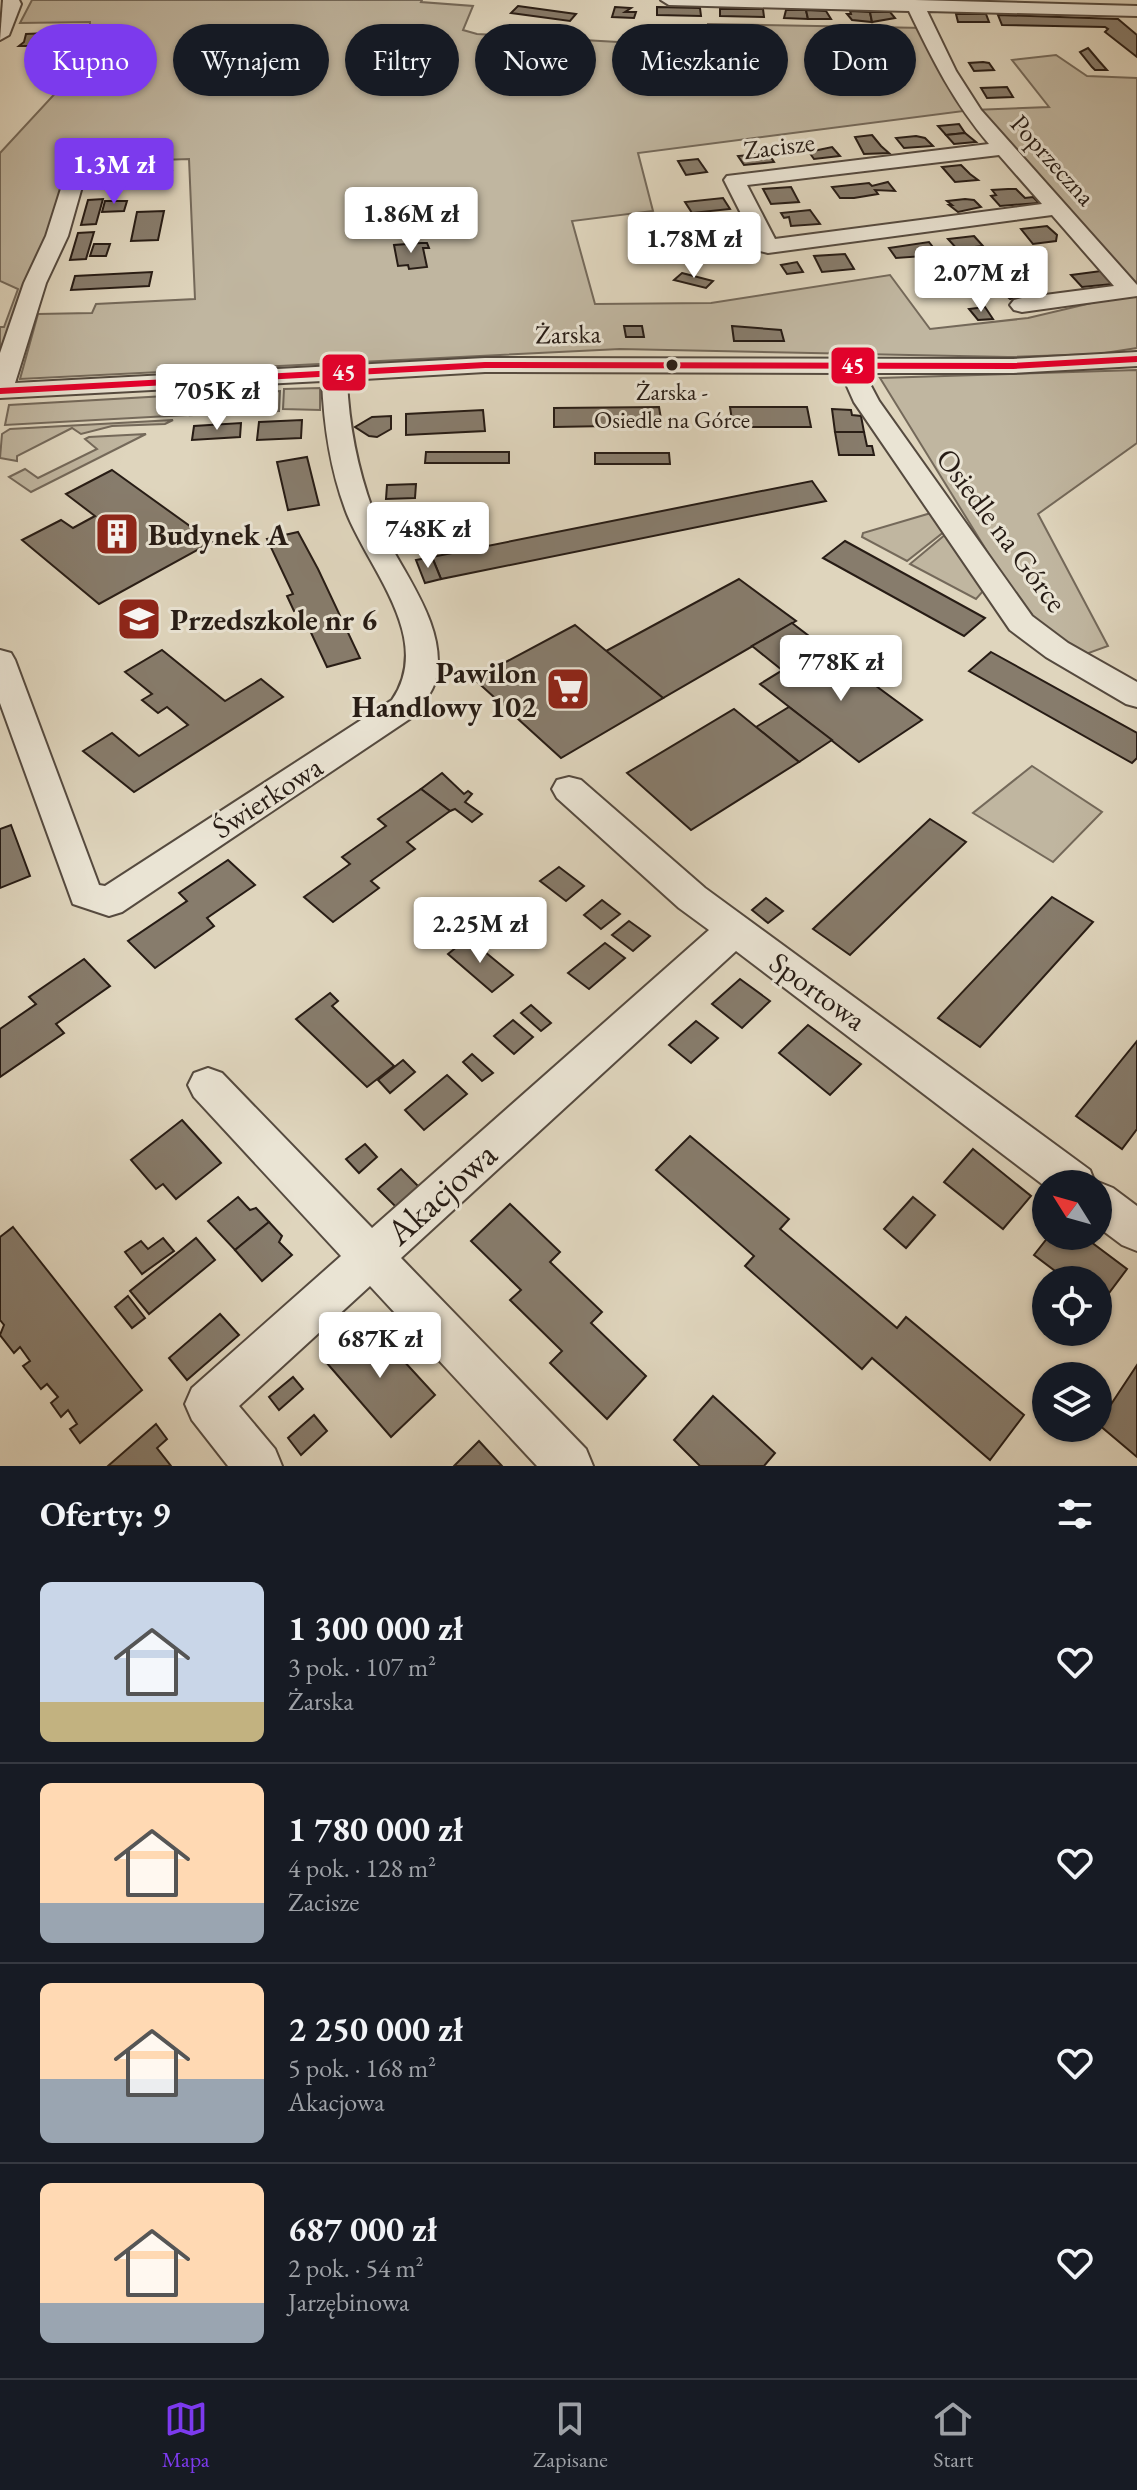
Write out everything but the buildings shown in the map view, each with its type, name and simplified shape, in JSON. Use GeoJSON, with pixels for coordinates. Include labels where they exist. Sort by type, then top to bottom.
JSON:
{"type":"FeatureCollection","features":[{"type":"Feature","properties":{"kind":"street"},"geometry":{"type":"LineString","coordinates":[[0,35],[13,4],[11,0]]}},
{"type":"Feature","properties":{"kind":"street"},"geometry":{"type":"LineString","coordinates":[[669,0],[1121,6],[1137,3]]}},
{"type":"Feature","properties":{"kind":"street"},"geometry":{"type":"LineString","coordinates":[[1029,0],[1121,6],[1137,26]]}},
{"type":"Feature","properties":{"kind":"street","name":"Poprzeczna"},"geometry":{"type":"LineString","coordinates":[[921,3],[947,71],[973,113],[1130,291],[1022,305]]}},
{"type":"Feature","properties":{"kind":"street","name":"Zacisze"},"geometry":{"type":"LineString","coordinates":[[1004,148],[734,180],[768,246],[1058,208]]}},
{"type":"Feature","properties":{"kind":"street"},"geometry":{"type":"LineString","coordinates":[[0,390],[35,283],[57,236],[75,176]]}},
{"type":"Feature","properties":{"kind":"street","name":"Żarska"},"geometry":{"type":"LineString","coordinates":[[0,390],[485,365],[1044,365],[1137,359]]}},
{"type":"Feature","properties":{"kind":"street","name":"Osiedle na Górce"},"geometry":{"type":"LineString","coordinates":[[857,365],[858,384],[867,402],[1021,623],[1057,650],[1137,696]]}},
{"type":"Feature","properties":{"kind":"street","name":"Świerkowa"},"geometry":{"type":"LineString","coordinates":[[0,660],[85,894],[109,902],[395,714],[409,702],[418,685],[422,653],[417,625],[362,515],[340,447],[334,374]]}},
{"type":"Feature","properties":{"kind":"street","name":"Sportowa"},"geometry":{"type":"LineString","coordinates":[[569,789],[659,870],[734,930],[1056,1170]]}},
{"type":"Feature","properties":{"kind":"street","name":"Akacjowa"},"geometry":{"type":"LineString","coordinates":[[258,1466],[208,1404],[734,930]]}},
{"type":"Feature","properties":{"kind":"street"},"geometry":{"type":"LineString","coordinates":[[208,1085],[569,1466]]}},
{"type":"Feature","properties":{"kind":"street"},"geometry":{"type":"LineString","coordinates":[[1112,1212],[1137,1231]]}},
{"type":"Feature","properties":{"kind":"shaded area"},"geometry":{"type":"Polygon","coordinates":[[[32,0],[422,0],[473,6],[463,30],[475,33],[475,96],[596,96],[596,41],[612,42],[612,96],[788,96],[788,25],[804,26],[804,96],[916,96],[916,28],[925,28],[972,110],[1049,107],[1012,60],[1056,55],[1087,76],[1137,78],[1137,348],[1098,354],[1008,357],[620,349],[20,379],[38,314],[92,313],[96,304],[195,299],[189,159],[72,163],[8,344],[0,350],[0,327],[4,327],[18,289],[0,281],[0,153],[53,96],[157,96],[157,24],[20,23],[32,0]],[[971,110],[638,153],[653,211],[572,221],[595,304],[711,303],[890,275],[930,329],[1028,318],[1134,293],[971,110]]]}},
{"type":"Feature","properties":{"kind":"shaded area"},"geometry":{"type":"Polygon","coordinates":[[[1137,370],[1137,443],[1038,514],[1108,646],[1086,654],[1047,634],[1006,582],[880,378],[1137,370]]]}},
{"type":"Feature","properties":{"kind":"shaded area"},"geometry":{"type":"Polygon","coordinates":[[[320,388],[320,410],[283,409],[284,389],[320,388]]]}},
{"type":"Feature","properties":{"kind":"shaded area"},"geometry":{"type":"Polygon","coordinates":[[[280,391],[279,411],[192,415],[221,395],[280,391]]]}},
{"type":"Feature","properties":{"kind":"shaded area"},"geometry":{"type":"Polygon","coordinates":[[[219,393],[187,415],[5,425],[9,405],[219,393]]]}},
{"type":"Feature","properties":{"kind":"shaded area"},"geometry":{"type":"Polygon","coordinates":[[[173,420],[165,424],[112,426],[81,434],[72,428],[17,456],[17,461],[0,458],[2,434],[10,429],[173,420]]]}},
{"type":"Feature","properties":{"kind":"shaded area"},"geometry":{"type":"Polygon","coordinates":[[[146,434],[31,492],[9,477],[25,469],[38,478],[97,449],[85,439],[89,437],[146,434]]]}},
{"type":"Feature","properties":{"kind":"shaded area"},"geometry":{"type":"Polygon","coordinates":[[[931,513],[945,531],[907,561],[862,537],[863,533],[931,513]]]}},
{"type":"Feature","properties":{"kind":"shaded area"},"geometry":{"type":"Polygon","coordinates":[[[946,534],[984,590],[976,599],[910,564],[946,534]]]}},
{"type":"Feature","properties":{"kind":"shaded area"},"geometry":{"type":"Polygon","coordinates":[[[1032,766],[1102,812],[1053,862],[973,813],[1032,766]]]}},
{"type":"Feature","properties":{"kind":"transit line","name":"45"},"geometry":{"type":"LineString","coordinates":[[0,391],[485,365],[1013,366],[1137,359]]}},
{"type":"Feature","properties":{"kind":"place","name":"Żarska - Osiedle na Górce"},"geometry":{"type":"Point","coordinates":[672,365]}},
{"type":"Feature","properties":{"kind":"place","name":"Budynek A"},"geometry":{"type":"Point","coordinates":[117,534]}},
{"type":"Feature","properties":{"kind":"place","name":"Przedszkole nr 6"},"geometry":{"type":"Point","coordinates":[139,619]}},
{"type":"Feature","properties":{"kind":"place","name":"Pawilon Handlowy 102"},"geometry":{"type":"Point","coordinates":[568,689]}}]}
